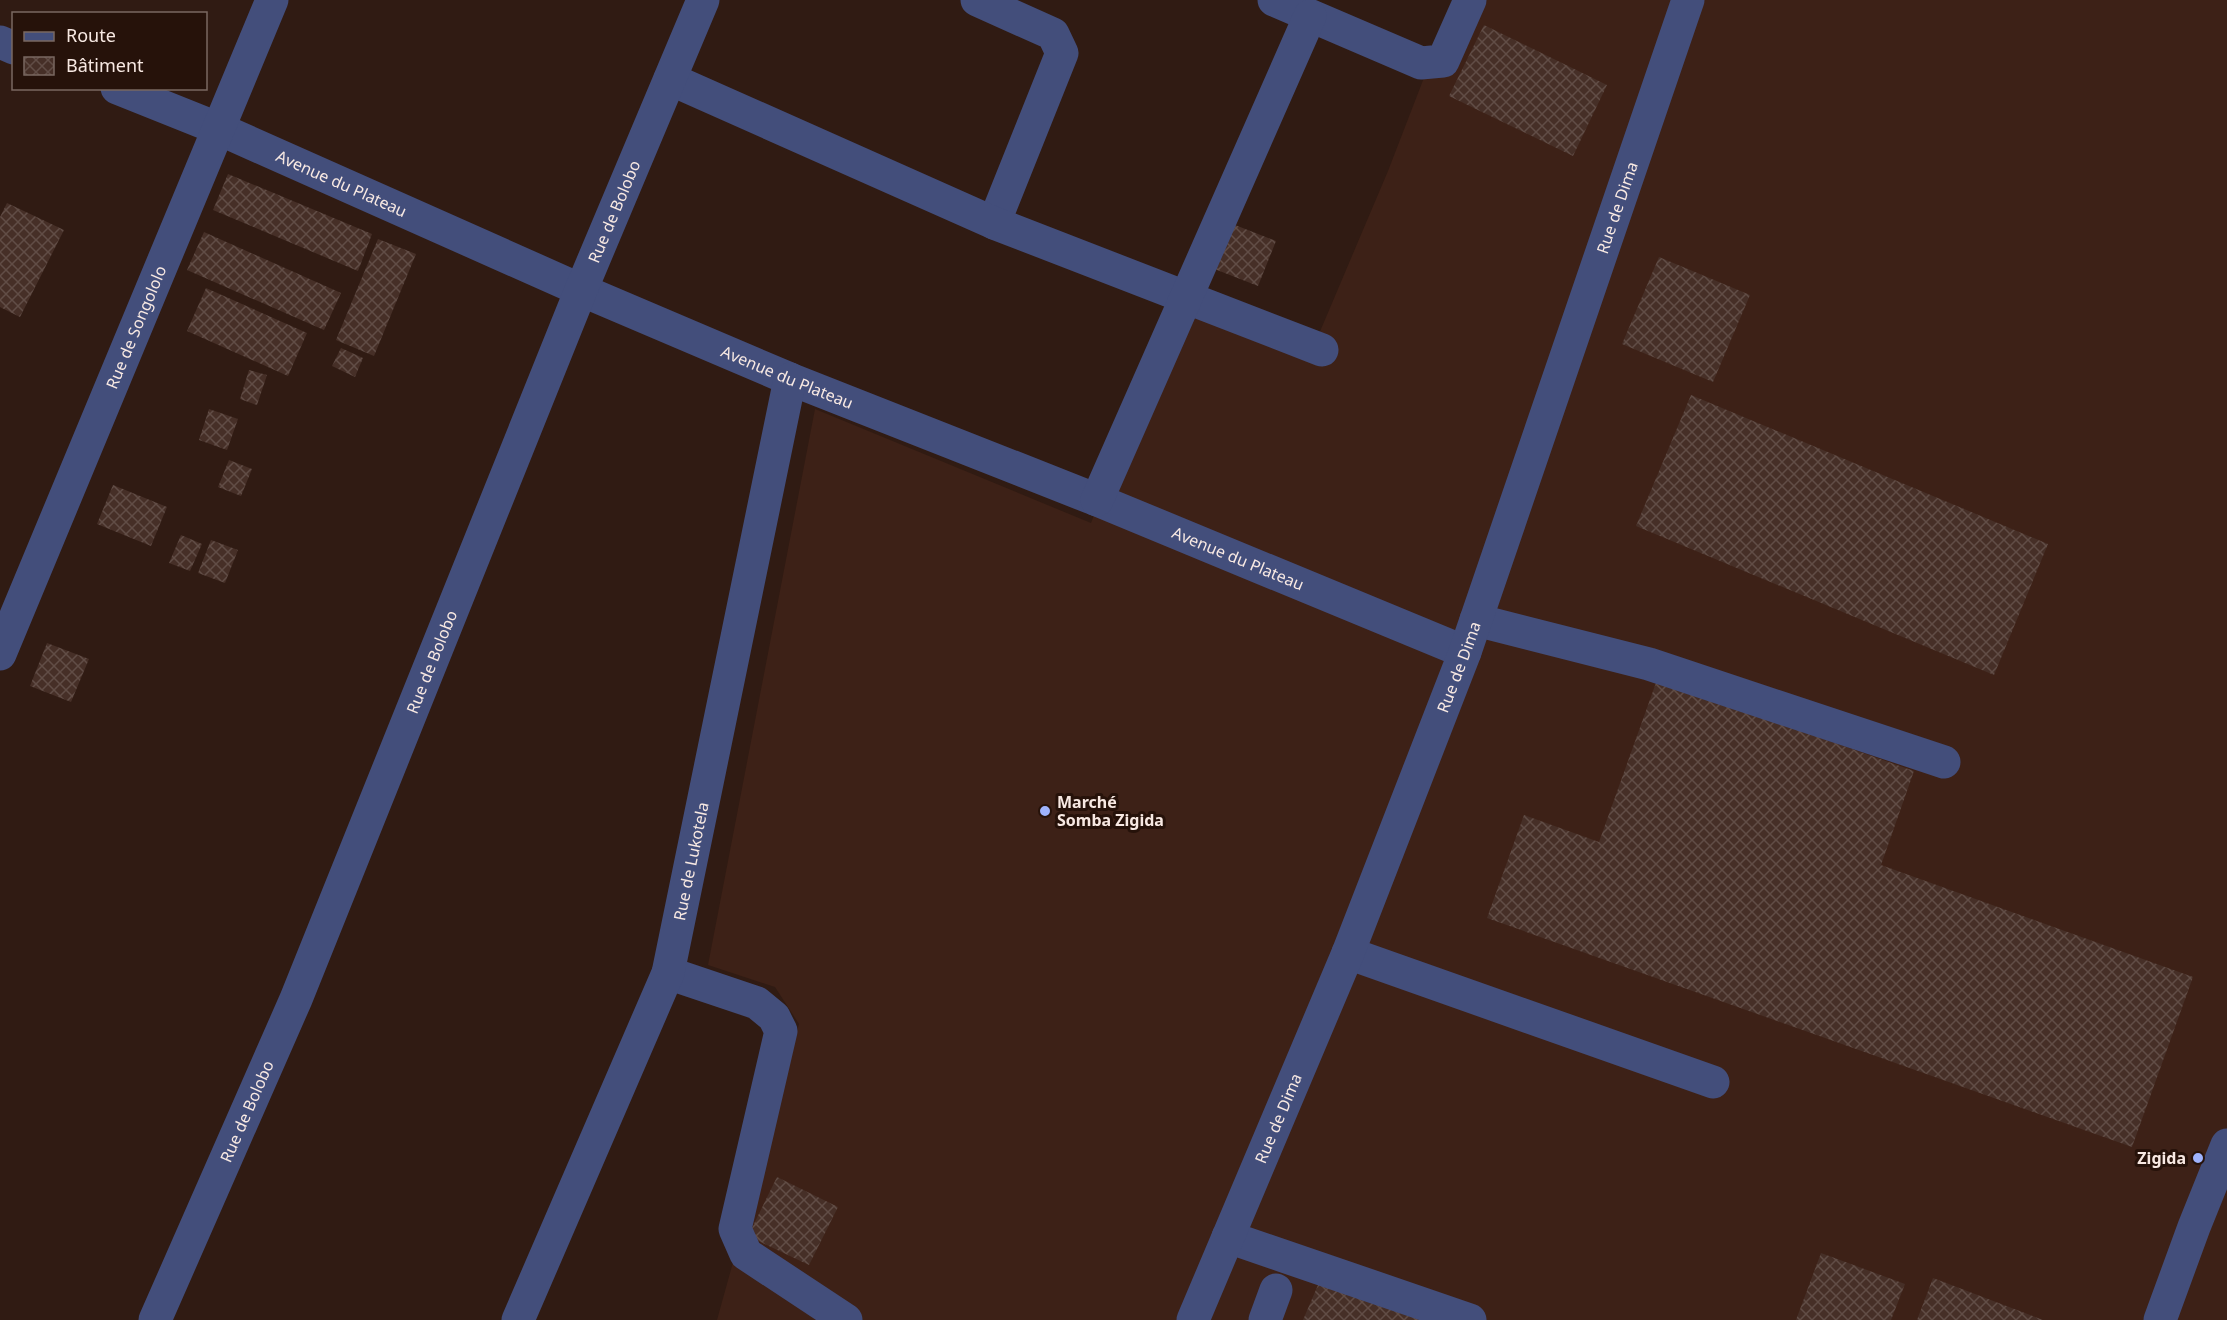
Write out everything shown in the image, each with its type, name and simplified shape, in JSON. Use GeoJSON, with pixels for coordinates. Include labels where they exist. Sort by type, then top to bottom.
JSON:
{"type":"FeatureCollection","features":[{"type":"Feature","properties":{"kind":"street","name":"Rue de Songololo"},"geometry":{"type":"LineString","coordinates":[[0,654],[272,0]]}},
{"type":"Feature","properties":{"kind":"street","name":"Rue de Bolobo"},"geometry":{"type":"LineString","coordinates":[[155,1320],[296,999],[581,290],[703,0]]}},
{"type":"Feature","properties":{"kind":"street"},"geometry":{"type":"LineString","coordinates":[[977,0],[1053,34],[1062,52],[994,223]]}},
{"type":"Feature","properties":{"kind":"street"},"geometry":{"type":"LineString","coordinates":[[1274,0],[1421,63],[1443,61],[1470,0]]}},
{"type":"Feature","properties":{"kind":"street","name":"Rue de Dima"},"geometry":{"type":"LineString","coordinates":[[1193,1320],[1348,952],[1465,652],[1688,0]]}},
{"type":"Feature","properties":{"kind":"street"},"geometry":{"type":"LineString","coordinates":[[1097,500],[1310,16]]}},
{"type":"Feature","properties":{"kind":"street"},"geometry":{"type":"LineString","coordinates":[[670,79],[994,223],[1322,350]]}},
{"type":"Feature","properties":{"kind":"street","name":"Avenue du Plateau"},"geometry":{"type":"LineString","coordinates":[[122,90],[217,128],[581,290],[790,379],[1097,500],[1465,652]]}},
{"type":"Feature","properties":{"kind":"street","name":"Rue de Lukotela"},"geometry":{"type":"LineString","coordinates":[[518,1320],[668,973],[790,379]]}},
{"type":"Feature","properties":{"kind":"street"},"geometry":{"type":"LineString","coordinates":[[1476,620],[1649,664],[1944,762]]}},
{"type":"Feature","properties":{"kind":"street"},"geometry":{"type":"LineString","coordinates":[[1348,952],[1713,1082]]}},
{"type":"Feature","properties":{"kind":"street"},"geometry":{"type":"LineString","coordinates":[[668,973],[757,1004],[774,1017],[781,1031],[735,1229],[746,1254],[846,1320]]}},
{"type":"Feature","properties":{"kind":"street"},"geometry":{"type":"LineString","coordinates":[[2160,1320],[2227,1145]]}},
{"type":"Feature","properties":{"kind":"street"},"geometry":{"type":"LineString","coordinates":[[1228,1236],[1470,1320]]}},
{"type":"Feature","properties":{"kind":"shaded area"},"geometry":{"type":"Polygon","coordinates":[[[1454,0],[2227,0],[2227,1320],[717,1320],[799,1024],[775,987],[708,965],[815,409],[1091,523],[1111,471],[1187,297],[1313,348],[1388,171],[1454,0]]]}},
{"type":"Feature","properties":{"kind":"building"},"geometry":{"type":"Polygon","coordinates":[[[1484,25],[1607,85],[1573,156],[1449,96],[1484,25]]]}},
{"type":"Feature","properties":{"kind":"building"},"geometry":{"type":"Polygon","coordinates":[[[228,174],[372,234],[358,271],[213,210],[228,174]]]}},
{"type":"Feature","properties":{"kind":"building"},"geometry":{"type":"Polygon","coordinates":[[[7,203],[64,230],[20,317],[0,307],[0,217],[7,203]]]}},
{"type":"Feature","properties":{"kind":"building"},"geometry":{"type":"Polygon","coordinates":[[[1230,223],[1276,241],[1258,286],[1212,268],[1230,223]]]}},
{"type":"Feature","properties":{"kind":"building"},"geometry":{"type":"Polygon","coordinates":[[[204,232],[341,293],[324,330],[187,270],[204,232]]]}},
{"type":"Feature","properties":{"kind":"building"},"geometry":{"type":"Polygon","coordinates":[[[378,239],[416,254],[374,356],[336,340],[378,239]]]}},
{"type":"Feature","properties":{"kind":"building"},"geometry":{"type":"Polygon","coordinates":[[[1659,257],[1750,295],[1713,382],[1622,344],[1659,257]]]}},
{"type":"Feature","properties":{"kind":"building"},"geometry":{"type":"Polygon","coordinates":[[[206,288],[307,333],[288,376],[187,331],[206,288]]]}},
{"type":"Feature","properties":{"kind":"building"},"geometry":{"type":"Polygon","coordinates":[[[341,348],[363,358],[355,377],[332,366],[341,348]]]}},
{"type":"Feature","properties":{"kind":"building"},"geometry":{"type":"Polygon","coordinates":[[[249,370],[267,375],[257,405],[240,399],[249,370]]]}},
{"type":"Feature","properties":{"kind":"building"},"geometry":{"type":"Polygon","coordinates":[[[1691,395],[2048,544],[1994,675],[1636,526],[1691,395]]]}},
{"type":"Feature","properties":{"kind":"building"},"geometry":{"type":"Polygon","coordinates":[[[209,409],[238,419],[227,450],[199,440],[209,409]]]}},
{"type":"Feature","properties":{"kind":"building"},"geometry":{"type":"Polygon","coordinates":[[[229,460],[252,469],[241,496],[218,487],[229,460]]]}},
{"type":"Feature","properties":{"kind":"building"},"geometry":{"type":"Polygon","coordinates":[[[113,485],[167,507],[151,546],[97,524],[113,485]]]}},
{"type":"Feature","properties":{"kind":"building"},"geometry":{"type":"Polygon","coordinates":[[[181,535],[202,544],[190,571],[169,563],[181,535]]]}},
{"type":"Feature","properties":{"kind":"building"},"geometry":{"type":"Polygon","coordinates":[[[211,540],[238,550],[225,583],[198,573],[211,540]]]}},
{"type":"Feature","properties":{"kind":"building"},"geometry":{"type":"Polygon","coordinates":[[[47,643],[89,659],[71,702],[30,686],[47,643]]]}},
{"type":"Feature","properties":{"kind":"building"},"geometry":{"type":"Polygon","coordinates":[[[1657,680],[1914,771],[1881,865],[2193,977],[2132,1147],[1487,918],[1524,815],[1599,842],[1657,680]]]}},
{"type":"Feature","properties":{"kind":"building"},"geometry":{"type":"Polygon","coordinates":[[[777,1177],[838,1207],[809,1265],[748,1236],[777,1177]]]}},
{"type":"Feature","properties":{"kind":"building"},"geometry":{"type":"Polygon","coordinates":[[[1821,1253],[1905,1284],[1891,1320],[1796,1320],[1821,1253]]]}},
{"type":"Feature","properties":{"kind":"building"},"geometry":{"type":"Polygon","coordinates":[[[1321,1278],[1420,1320],[1303,1320],[1321,1278]]]}},
{"type":"Feature","properties":{"kind":"building"},"geometry":{"type":"Polygon","coordinates":[[[1933,1278],[2043,1320],[1917,1320],[1933,1278]]]}},
{"type":"Feature","properties":{"kind":"place","name":"Marché Somba Zigida"},"geometry":{"type":"Point","coordinates":[1045,811]}},
{"type":"Feature","properties":{"kind":"place","name":"Zigida"},"geometry":{"type":"Point","coordinates":[2198,1158]}}]}
